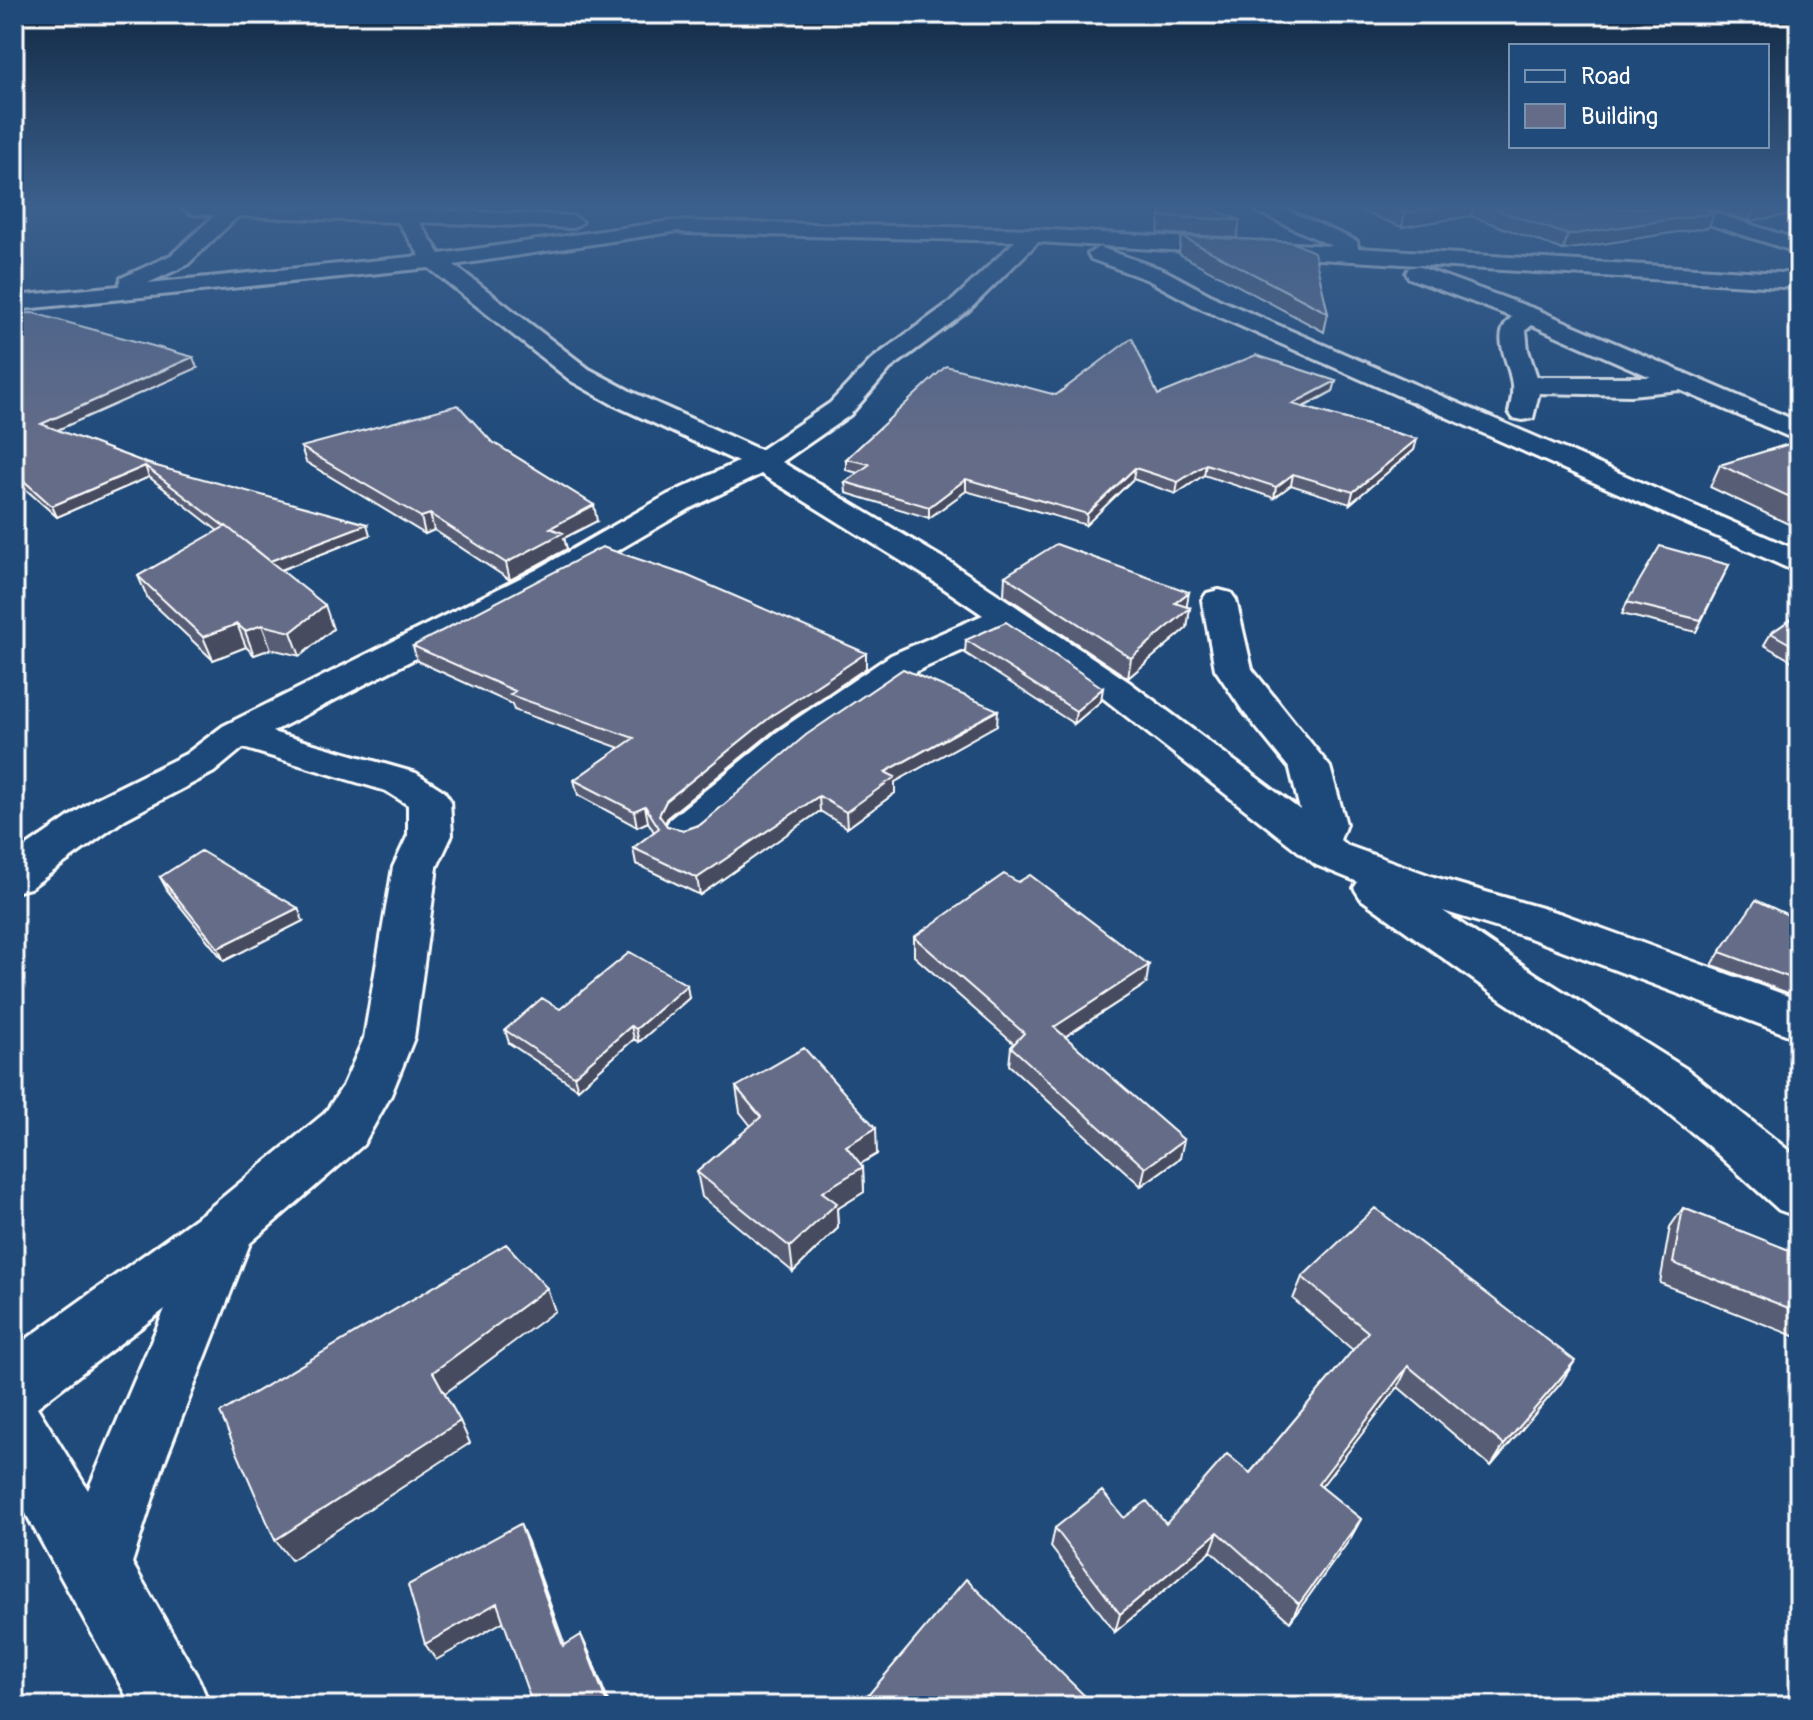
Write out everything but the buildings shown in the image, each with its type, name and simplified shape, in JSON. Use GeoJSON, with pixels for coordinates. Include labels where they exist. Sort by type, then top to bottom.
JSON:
{"type":"FeatureCollection","features":[{"type":"Feature","properties":{"kind":"street"},"geometry":{"type":"LineString","coordinates":[[92,295],[114,288]]}},
{"type":"Feature","properties":{"kind":"street"},"geometry":{"type":"LineString","coordinates":[[14,303],[170,288]]}},
{"type":"Feature","properties":{"kind":"street"},"geometry":{"type":"LineString","coordinates":[[469,288],[580,375],[622,398],[762,462],[939,570],[1009,617],[1116,690],[1324,850],[1520,988],[1670,1085],[1724,1127],[1799,1193]]}},
{"type":"Feature","properties":{"kind":"street"},"geometry":{"type":"LineString","coordinates":[[14,877],[110,809],[200,763],[237,734],[548,577],[643,520],[762,462],[840,409],[881,364],[980,288]]}},
{"type":"Feature","properties":{"kind":"street"},"geometry":{"type":"LineString","coordinates":[[1181,288],[1210,304],[1799,563]]}},
{"type":"Feature","properties":{"kind":"street"},"geometry":{"type":"LineString","coordinates":[[1457,288],[1529,315],[1799,432]]}},
{"type":"Feature","properties":{"kind":"street"},"geometry":{"type":"LineString","coordinates":[[1513,436],[1527,398],[1519,389],[1512,340],[1514,328],[1529,315]]}},
{"type":"Feature","properties":{"kind":"street"},"geometry":{"type":"LineString","coordinates":[[1519,389],[1631,387],[1685,382]]}},
{"type":"Feature","properties":{"kind":"street"},"geometry":{"type":"LineString","coordinates":[[1430,399],[1476,393]]}},
{"type":"Feature","properties":{"kind":"street"},"geometry":{"type":"LineString","coordinates":[[1219,600],[1234,669],[1257,703],[1310,767],[1325,824],[1324,850]]}},
{"type":"Feature","properties":{"kind":"street"},"geometry":{"type":"LineString","coordinates":[[685,829],[791,740],[904,663],[1009,617]]}},
{"type":"Feature","properties":{"kind":"street"},"geometry":{"type":"LineString","coordinates":[[14,1386],[227,1228],[344,1129],[365,1095],[389,1038],[415,867],[430,835],[429,800],[401,782],[237,734]]}},
{"type":"Feature","properties":{"kind":"street"},"geometry":{"type":"LineString","coordinates":[[1324,850],[1418,888],[1546,926],[1799,1020]]}},
{"type":"Feature","properties":{"kind":"street"},"geometry":{"type":"LineString","coordinates":[[96,1567],[131,1462],[171,1371],[227,1228]]}},
{"type":"Feature","properties":{"kind":"street"},"geometry":{"type":"LineString","coordinates":[[14,1429],[96,1567],[173,1706]]}}]}
